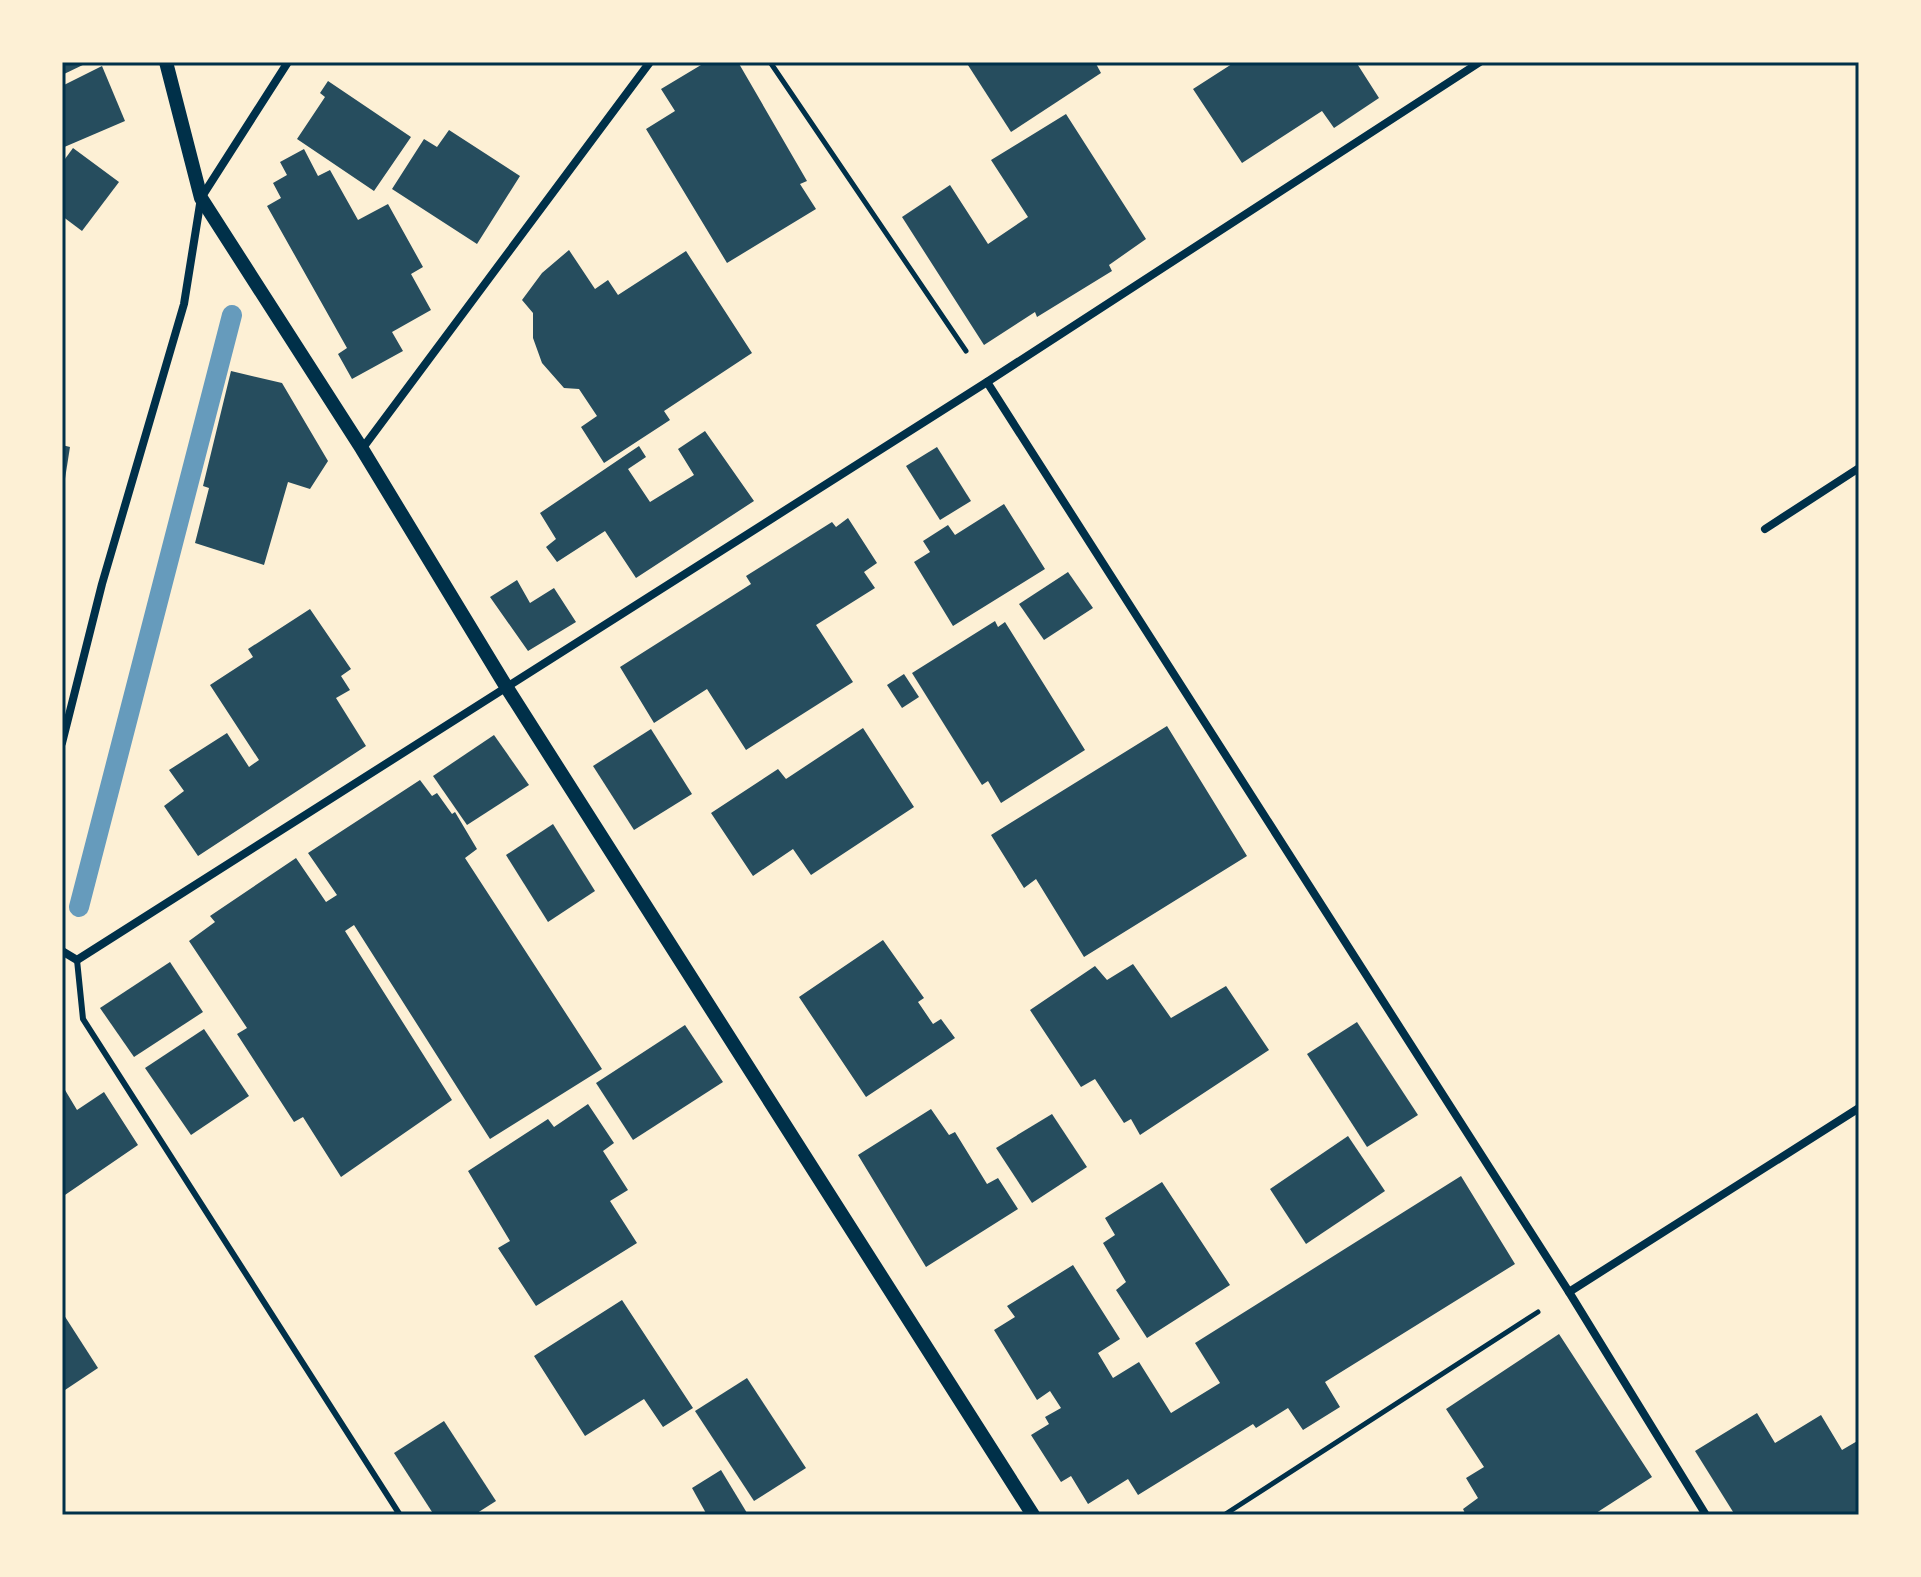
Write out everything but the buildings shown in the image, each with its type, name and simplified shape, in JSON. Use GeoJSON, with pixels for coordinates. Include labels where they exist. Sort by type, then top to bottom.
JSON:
{"type":"FeatureCollection","features":[{"type":"Feature","properties":{"kind":"street"},"geometry":{"type":"LineString","coordinates":[[166,62],[201,198],[362,449],[507,688],[1033,1515]]}},
{"type":"Feature","properties":{"kind":"street"},"geometry":{"type":"LineString","coordinates":[[62,743],[102,584],[184,304],[201,198],[288,62]]}},
{"type":"Feature","properties":{"kind":"street"},"geometry":{"type":"LineString","coordinates":[[362,449],[650,62]]}},
{"type":"Feature","properties":{"kind":"street"},"geometry":{"type":"LineString","coordinates":[[62,951],[77,960],[987,382],[1480,62]]}},
{"type":"Feature","properties":{"kind":"street"},"geometry":{"type":"LineString","coordinates":[[987,382],[1569,1292],[1706,1515]]}},
{"type":"Feature","properties":{"kind":"street"},"geometry":{"type":"LineString","coordinates":[[1765,529],[1859,468]]}},
{"type":"Feature","properties":{"kind":"street"},"geometry":{"type":"LineString","coordinates":[[1569,1292],[1859,1108]]}},
{"type":"Feature","properties":{"kind":"lane"},"geometry":{"type":"LineString","coordinates":[[77,960],[83,1019],[400,1515]]}},
{"type":"Feature","properties":{"kind":"path"},"geometry":{"type":"LineString","coordinates":[[770,62],[987,382]]}},
{"type":"Feature","properties":{"kind":"path"},"geometry":{"type":"LineString","coordinates":[[1224,1515],[1569,1292]]}},
{"type":"Feature","properties":{"kind":"waterway"},"geometry":{"type":"LineString","coordinates":[[79,907],[232,315]]}}]}
